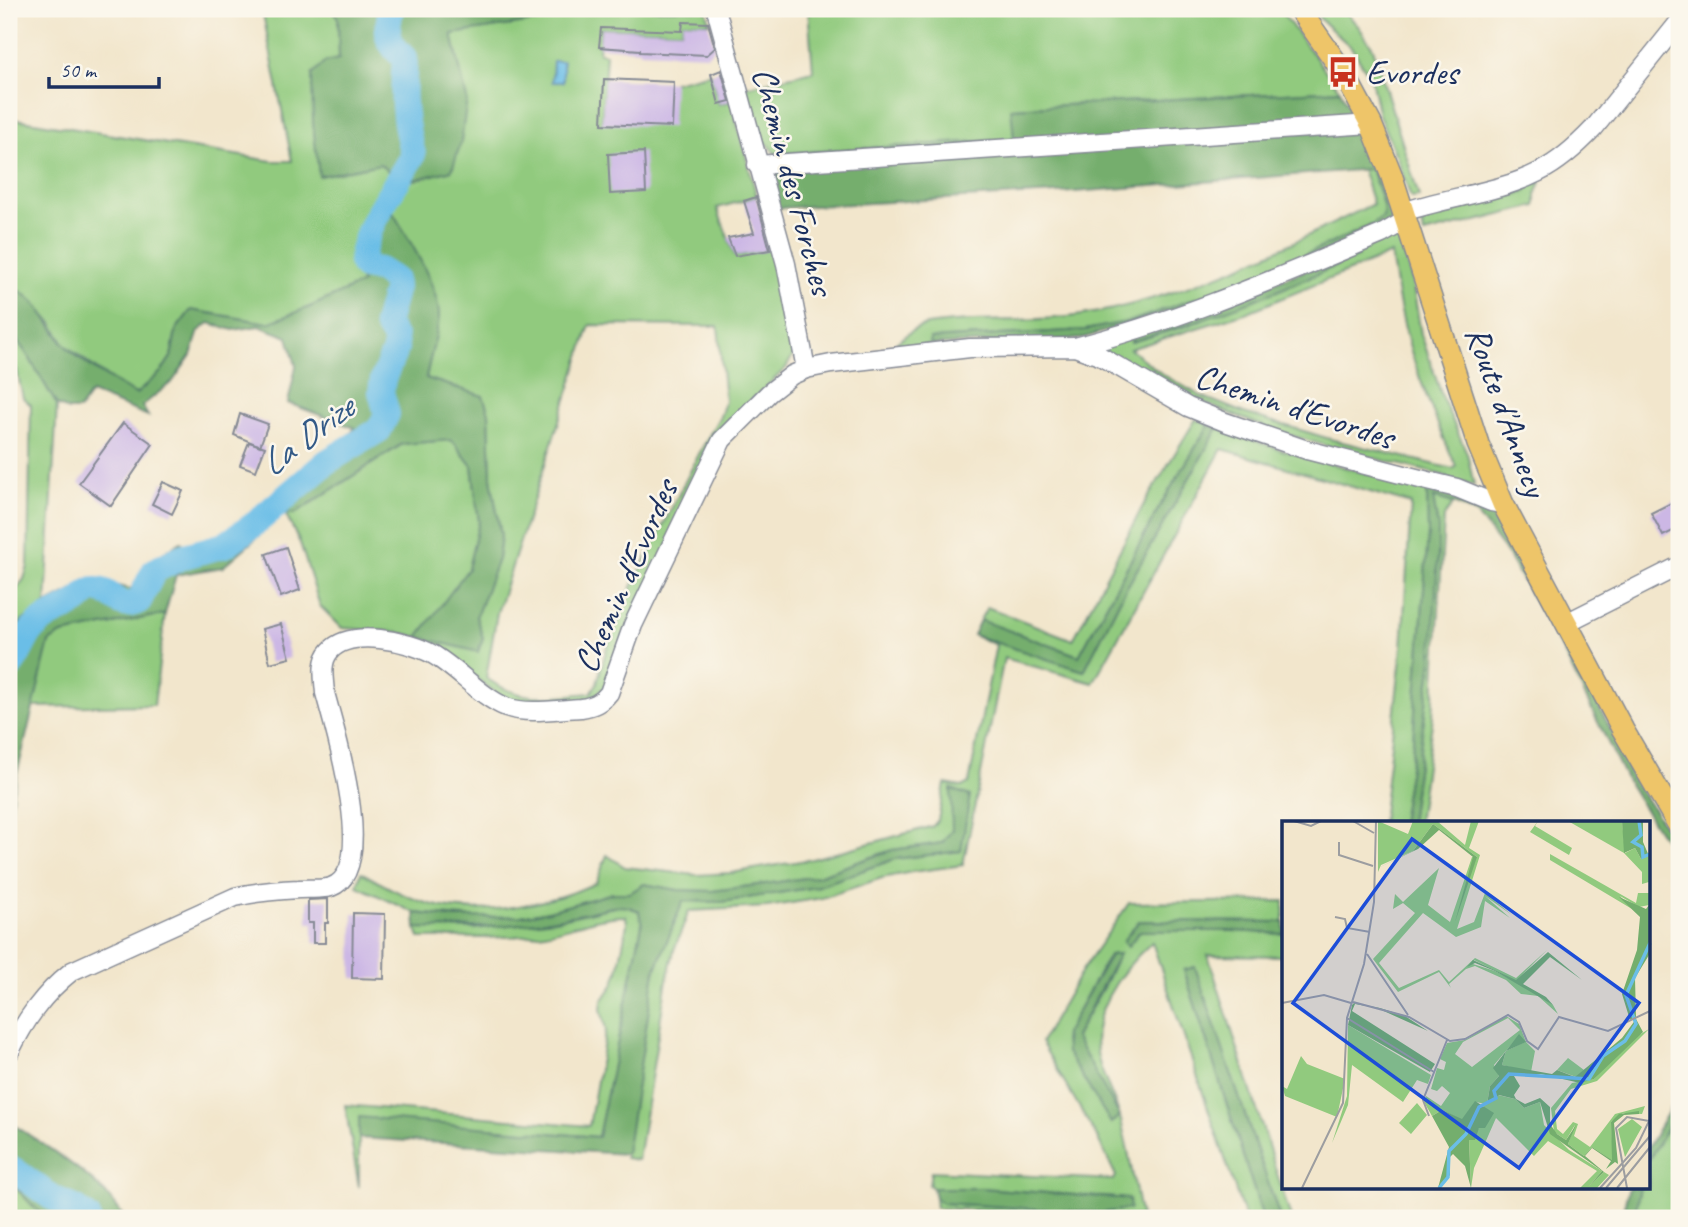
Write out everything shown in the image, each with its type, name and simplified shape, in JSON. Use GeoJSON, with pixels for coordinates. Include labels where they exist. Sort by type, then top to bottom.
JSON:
{"type":"FeatureCollection","features":[{"type":"Feature","properties":{"kind":"main road","name":"Route d'Annecy"},"geometry":{"type":"LineString","coordinates":[[1299,9],[1338,63],[1371,124],[1391,174],[1478,444],[1503,504],[1623,730],[1679,826]]}},
{"type":"Feature","properties":{"kind":"street","name":"Chemin des Forches"},"geometry":{"type":"LineString","coordinates":[[716,9],[786,264],[806,369]]}},
{"type":"Feature","properties":{"kind":"street","name":"Chemin d'Evordes"},"geometry":{"type":"LineString","coordinates":[[9,1053],[34,1009],[55,984],[72,971],[235,897],[256,892],[324,888],[339,883],[351,862],[350,798],[325,693],[324,665],[328,652],[341,643],[358,638],[402,642],[417,647],[444,661],[492,699],[518,710],[590,707],[609,693],[633,625],[722,440],[769,393],[792,375],[806,369],[896,355],[970,348],[1076,347],[1224,300],[1382,234],[1405,216],[1515,181],[1553,164],[1579,144],[1594,128],[1679,22]]}},
{"type":"Feature","properties":{"kind":"street"},"geometry":{"type":"LineString","coordinates":[[757,165],[1371,124]]}},
{"type":"Feature","properties":{"kind":"street","name":"Chemin d'Evordes"},"geometry":{"type":"LineString","coordinates":[[1076,347],[1100,356],[1188,407],[1225,422],[1307,450],[1457,488],[1503,504]]}},
{"type":"Feature","properties":{"kind":"street"},"geometry":{"type":"LineString","coordinates":[[1566,623],[1679,566]]}},
{"type":"Feature","properties":{"kind":"green space"},"geometry":{"type":"Polygon","coordinates":[[[262,9],[332,9],[338,18],[339,60],[325,62],[319,176],[380,164],[395,177],[375,204],[367,232],[360,240],[363,283],[268,323],[191,310],[176,330],[171,357],[161,372],[136,395],[115,383],[65,345],[52,323],[9,286],[9,118],[272,161],[292,161],[262,9]]]}},
{"type":"Feature","properties":{"kind":"green space"},"geometry":{"type":"Polygon","coordinates":[[[332,9],[587,9],[571,16],[452,34],[467,99],[461,142],[452,170],[402,183],[380,164],[319,176],[313,124],[312,75],[325,62],[339,59],[338,18],[332,9]]]}},
{"type":"Feature","properties":{"kind":"green space"},"geometry":{"type":"Polygon","coordinates":[[[587,9],[706,9],[710,23],[683,22],[682,31],[601,28],[599,53],[606,54],[602,123],[674,82],[711,73],[719,104],[731,101],[757,197],[717,208],[735,256],[773,249],[783,284],[795,352],[786,368],[719,432],[606,686],[586,703],[512,704],[418,637],[397,632],[342,628],[320,606],[300,543],[285,513],[294,514],[403,444],[452,440],[472,466],[479,522],[468,569],[461,582],[483,638],[476,617],[498,559],[501,536],[491,478],[489,413],[483,396],[426,378],[439,316],[413,248],[386,201],[402,183],[452,170],[452,34],[571,16],[587,9]],[[590,325],[497,613],[486,678],[512,692],[524,695],[591,693],[597,683],[609,640],[631,589],[721,414],[725,401],[718,326],[590,325]]]}},
{"type":"Feature","properties":{"kind":"green space"},"geometry":{"type":"Polygon","coordinates":[[[808,9],[1279,9],[1340,90],[1012,108],[1014,139],[775,154],[768,144],[762,142],[745,87],[813,71],[808,9]]]}},
{"type":"Feature","properties":{"kind":"green space"},"geometry":{"type":"Polygon","coordinates":[[[1313,9],[1343,9],[1373,48],[1419,197],[1411,198],[1379,116],[1371,78],[1351,47],[1322,21],[1313,9]]]}},
{"type":"Feature","properties":{"kind":"green space"},"geometry":{"type":"Polygon","coordinates":[[[1340,90],[1371,148],[1395,212],[1390,223],[1248,287],[1080,339],[931,345],[930,339],[1085,330],[1132,321],[1258,276],[1372,225],[1383,217],[1382,199],[1371,169],[1074,192],[778,208],[773,187],[777,175],[775,154],[1014,139],[1011,108],[1340,90]]]}},
{"type":"Feature","properties":{"kind":"green space"},"geometry":{"type":"Polygon","coordinates":[[[1362,169],[1371,169],[1384,209],[1383,217],[1372,225],[1258,276],[1132,321],[1085,330],[930,339],[931,345],[897,348],[896,343],[906,335],[927,325],[1082,315],[1158,297],[1195,284],[1267,254],[1373,204],[1362,169]]]}},
{"type":"Feature","properties":{"kind":"green space"},"geometry":{"type":"Polygon","coordinates":[[[1541,182],[1536,195],[1536,206],[1424,234],[1421,217],[1426,212],[1541,182]]]}},
{"type":"Feature","properties":{"kind":"green space"},"geometry":{"type":"Polygon","coordinates":[[[1524,186],[1526,192],[1429,217],[1426,212],[1524,186]]]}},
{"type":"Feature","properties":{"kind":"green space"},"geometry":{"type":"Polygon","coordinates":[[[386,201],[418,256],[437,301],[439,321],[426,378],[483,396],[489,413],[491,478],[501,536],[498,559],[476,617],[483,638],[478,652],[418,637],[468,569],[479,522],[472,466],[452,440],[402,444],[294,514],[285,513],[223,567],[176,575],[165,614],[62,634],[49,642],[13,791],[9,831],[10,630],[46,604],[92,580],[131,589],[158,556],[181,542],[187,547],[204,546],[227,538],[273,504],[355,428],[288,403],[296,366],[288,337],[259,326],[233,330],[209,323],[199,331],[191,355],[173,381],[142,406],[148,416],[91,393],[79,410],[68,410],[57,405],[9,328],[9,286],[19,290],[35,303],[64,344],[78,357],[136,394],[161,372],[171,357],[176,330],[191,310],[268,323],[362,283],[352,267],[354,258],[386,201]]]}},
{"type":"Feature","properties":{"kind":"green space"},"geometry":{"type":"Polygon","coordinates":[[[1397,234],[1412,280],[1421,334],[1444,402],[1467,453],[1474,485],[1448,481],[1446,476],[1334,448],[1251,422],[1174,389],[1095,346],[1131,336],[1132,342],[1187,326],[1397,234]],[[1391,254],[1248,312],[1130,349],[1162,374],[1201,396],[1244,413],[1330,439],[1453,469],[1456,466],[1412,355],[1402,318],[1391,254]]]}},
{"type":"Feature","properties":{"kind":"green space"},"geometry":{"type":"Polygon","coordinates":[[[1357,251],[1358,256],[1274,292],[1218,314],[1131,342],[1131,336],[1357,251]]]}},
{"type":"Feature","properties":{"kind":"green space"},"geometry":{"type":"Polygon","coordinates":[[[9,328],[57,405],[46,604],[9,631],[9,600],[24,579],[28,566],[31,405],[23,398],[17,371],[9,360],[9,328]]]}},
{"type":"Feature","properties":{"kind":"green space"},"geometry":{"type":"Polygon","coordinates":[[[1196,419],[1209,425],[1160,506],[1079,656],[980,620],[987,607],[1073,640],[1144,504],[1196,419]]]}},
{"type":"Feature","properties":{"kind":"green space"},"geometry":{"type":"Polygon","coordinates":[[[1209,425],[1218,428],[1123,594],[1084,671],[973,635],[980,620],[1079,656],[1160,506],[1209,425]]]}},
{"type":"Feature","properties":{"kind":"green space"},"geometry":{"type":"Polygon","coordinates":[[[1218,428],[1282,450],[1427,490],[1428,534],[1412,754],[1401,821],[1382,821],[1402,648],[1411,504],[1222,449],[1093,683],[1004,658],[963,865],[882,878],[822,898],[767,907],[689,911],[674,950],[666,985],[638,1160],[625,1158],[655,971],[683,901],[722,902],[816,887],[895,859],[961,851],[969,796],[952,789],[952,830],[942,843],[892,850],[818,876],[765,884],[712,891],[678,890],[644,884],[630,893],[613,893],[549,911],[490,919],[415,913],[357,886],[361,872],[396,891],[434,905],[474,910],[495,909],[558,897],[596,883],[607,855],[625,867],[696,875],[731,873],[812,859],[933,826],[938,820],[945,784],[962,787],[969,783],[996,645],[973,635],[1084,671],[1123,594],[1218,428]]]}},
{"type":"Feature","properties":{"kind":"green space"},"geometry":{"type":"Polygon","coordinates":[[[1427,490],[1476,506],[1500,526],[1608,724],[1632,778],[1679,847],[1679,856],[1659,832],[1627,781],[1561,647],[1507,554],[1476,514],[1454,503],[1433,497],[1438,528],[1438,556],[1432,660],[1410,821],[1401,821],[1412,754],[1428,534],[1427,490]]]}},
{"type":"Feature","properties":{"kind":"green space"},"geometry":{"type":"Polygon","coordinates":[[[1433,497],[1454,503],[1444,517],[1433,716],[1418,821],[1410,821],[1432,660],[1438,528],[1433,497]]]}},
{"type":"Feature","properties":{"kind":"green space"},"geometry":{"type":"Polygon","coordinates":[[[165,614],[154,705],[32,707],[49,642],[62,634],[165,614]]]}},
{"type":"Feature","properties":{"kind":"green space"},"geometry":{"type":"Polygon","coordinates":[[[951,789],[970,796],[961,851],[895,859],[816,887],[722,902],[683,901],[655,971],[626,1154],[359,1138],[359,1117],[598,1137],[642,925],[639,911],[620,906],[523,924],[438,928],[416,928],[415,913],[457,918],[521,916],[613,893],[630,893],[644,884],[678,890],[712,891],[818,876],[892,850],[942,843],[952,830],[951,789]]]}},
{"type":"Feature","properties":{"kind":"green space"},"geometry":{"type":"Polygon","coordinates":[[[1282,901],[1282,922],[1139,921],[1123,941],[1128,946],[1140,931],[1282,934],[1282,956],[1208,955],[1291,1218],[1280,1218],[1195,968],[1184,970],[1263,1218],[1245,1218],[1152,942],[1128,967],[1109,996],[1097,1028],[1096,1045],[1101,1069],[1120,1117],[1141,1217],[936,1208],[935,1198],[942,1203],[1101,1213],[1129,1209],[1129,1199],[981,1188],[933,1188],[929,1185],[931,1171],[1114,1180],[1116,1176],[1098,1139],[1041,1042],[1083,969],[1129,903],[1282,901]],[[1118,954],[1109,955],[1065,1034],[1064,1042],[1111,1123],[1119,1116],[1075,1037],[1105,984],[1118,954]]]}},
{"type":"Feature","properties":{"kind":"green space"},"geometry":{"type":"Polygon","coordinates":[[[623,905],[639,911],[642,925],[598,1137],[359,1118],[359,1187],[345,1105],[589,1126],[606,1030],[602,1001],[613,985],[618,971],[627,924],[626,916],[514,937],[419,938],[416,928],[475,929],[555,920],[623,905]]]}},
{"type":"Feature","properties":{"kind":"green space"},"geometry":{"type":"Polygon","coordinates":[[[1139,921],[1282,922],[1282,934],[1140,931],[1128,946],[1123,941],[1139,921]]]}},
{"type":"Feature","properties":{"kind":"green space"},"geometry":{"type":"Polygon","coordinates":[[[1119,954],[1075,1037],[1120,1116],[1111,1123],[1066,1051],[1065,1034],[1110,955],[1119,954]]]}},
{"type":"Feature","properties":{"kind":"green space"},"geometry":{"type":"Polygon","coordinates":[[[1195,967],[1280,1218],[1263,1218],[1184,970],[1195,967]]]}},
{"type":"Feature","properties":{"kind":"green space"},"geometry":{"type":"Polygon","coordinates":[[[1679,1093],[1679,1108],[1650,1158],[1650,1144],[1679,1093]]]}},
{"type":"Feature","properties":{"kind":"green space"},"geometry":{"type":"Polygon","coordinates":[[[1679,1108],[1679,1218],[1634,1218],[1640,1188],[1650,1188],[1650,1158],[1679,1108]]]}},
{"type":"Feature","properties":{"kind":"green space"},"geometry":{"type":"Polygon","coordinates":[[[9,1122],[88,1177],[115,1204],[124,1218],[44,1218],[9,1183],[9,1122]]]}},
{"type":"Feature","properties":{"kind":"green space"},"geometry":{"type":"Polygon","coordinates":[[[9,1183],[44,1218],[19,1218],[9,1206],[9,1183]]]}},
{"type":"Feature","properties":{"kind":"green space"},"geometry":{"type":"Polygon","coordinates":[[[933,1188],[981,1188],[1129,1199],[1130,1209],[1101,1213],[942,1203],[935,1198],[933,1188]]]}},
{"type":"Feature","properties":{"kind":"green space"},"geometry":{"type":"Polygon","coordinates":[[[1629,1188],[1640,1188],[1634,1218],[1621,1218],[1629,1188]]]}},
{"type":"Feature","properties":{"kind":"water"},"geometry":{"type":"Polygon","coordinates":[[[553,61],[563,61],[563,82],[552,82],[553,61]]]}},
{"type":"Feature","properties":{"kind":"building"},"geometry":{"type":"Polygon","coordinates":[[[683,22],[708,23],[715,48],[707,55],[599,47],[601,28],[682,31],[683,22]]]}},
{"type":"Feature","properties":{"kind":"building"},"geometry":{"type":"Polygon","coordinates":[[[721,70],[730,101],[719,104],[711,74],[721,70]]]}},
{"type":"Feature","properties":{"kind":"building"},"geometry":{"type":"Polygon","coordinates":[[[604,79],[674,82],[672,127],[602,124],[604,79]]]}},
{"type":"Feature","properties":{"kind":"building"},"geometry":{"type":"Polygon","coordinates":[[[644,152],[646,192],[610,194],[608,154],[644,152]]]}},
{"type":"Feature","properties":{"kind":"building"},"geometry":{"type":"Polygon","coordinates":[[[756,197],[770,250],[735,256],[728,238],[754,233],[744,201],[756,197]]]}},
{"type":"Feature","properties":{"kind":"building"},"geometry":{"type":"Polygon","coordinates":[[[240,414],[268,424],[260,446],[234,435],[240,414]]]}},
{"type":"Feature","properties":{"kind":"building"},"geometry":{"type":"Polygon","coordinates":[[[123,423],[153,444],[111,506],[79,483],[123,423]]]}},
{"type":"Feature","properties":{"kind":"building"},"geometry":{"type":"Polygon","coordinates":[[[249,442],[265,447],[256,471],[240,465],[249,442]]]}},
{"type":"Feature","properties":{"kind":"building"},"geometry":{"type":"Polygon","coordinates":[[[163,482],[183,491],[172,514],[152,504],[163,482]]]}},
{"type":"Feature","properties":{"kind":"building"},"geometry":{"type":"Polygon","coordinates":[[[1675,501],[1679,509],[1679,528],[1663,536],[1651,513],[1675,501]]]}},
{"type":"Feature","properties":{"kind":"building"},"geometry":{"type":"Polygon","coordinates":[[[286,547],[300,590],[281,597],[266,554],[286,547]]]}},
{"type":"Feature","properties":{"kind":"building"},"geometry":{"type":"Polygon","coordinates":[[[281,624],[290,658],[270,663],[262,629],[281,624]]]}},
{"type":"Feature","properties":{"kind":"building"},"geometry":{"type":"Polygon","coordinates":[[[328,899],[325,943],[313,943],[313,923],[308,923],[308,900],[328,899]]]}},
{"type":"Feature","properties":{"kind":"building"},"geometry":{"type":"Polygon","coordinates":[[[353,913],[385,914],[384,979],[352,978],[353,913]]]}},
{"type":"Feature","properties":{"kind":"waterway","name":"La Drize"},"geometry":{"type":"LineString","coordinates":[[9,667],[29,634],[42,621],[72,605],[92,590],[107,593],[120,603],[131,604],[139,601],[154,571],[181,557],[225,545],[252,526],[328,461],[379,430],[387,414],[381,392],[383,379],[396,348],[395,339],[386,324],[396,287],[395,280],[379,270],[364,267],[361,262],[375,218],[413,154],[404,107],[405,59],[388,37],[391,9]]}},
{"type":"Feature","properties":{"kind":"waterway","name":"La Drize"},"geometry":{"type":"LineString","coordinates":[[9,1169],[88,1218]]}},
{"type":"Feature","properties":{"kind":"place","name":"Evordes"},"geometry":{"type":"Point","coordinates":[1343,72]}}]}
